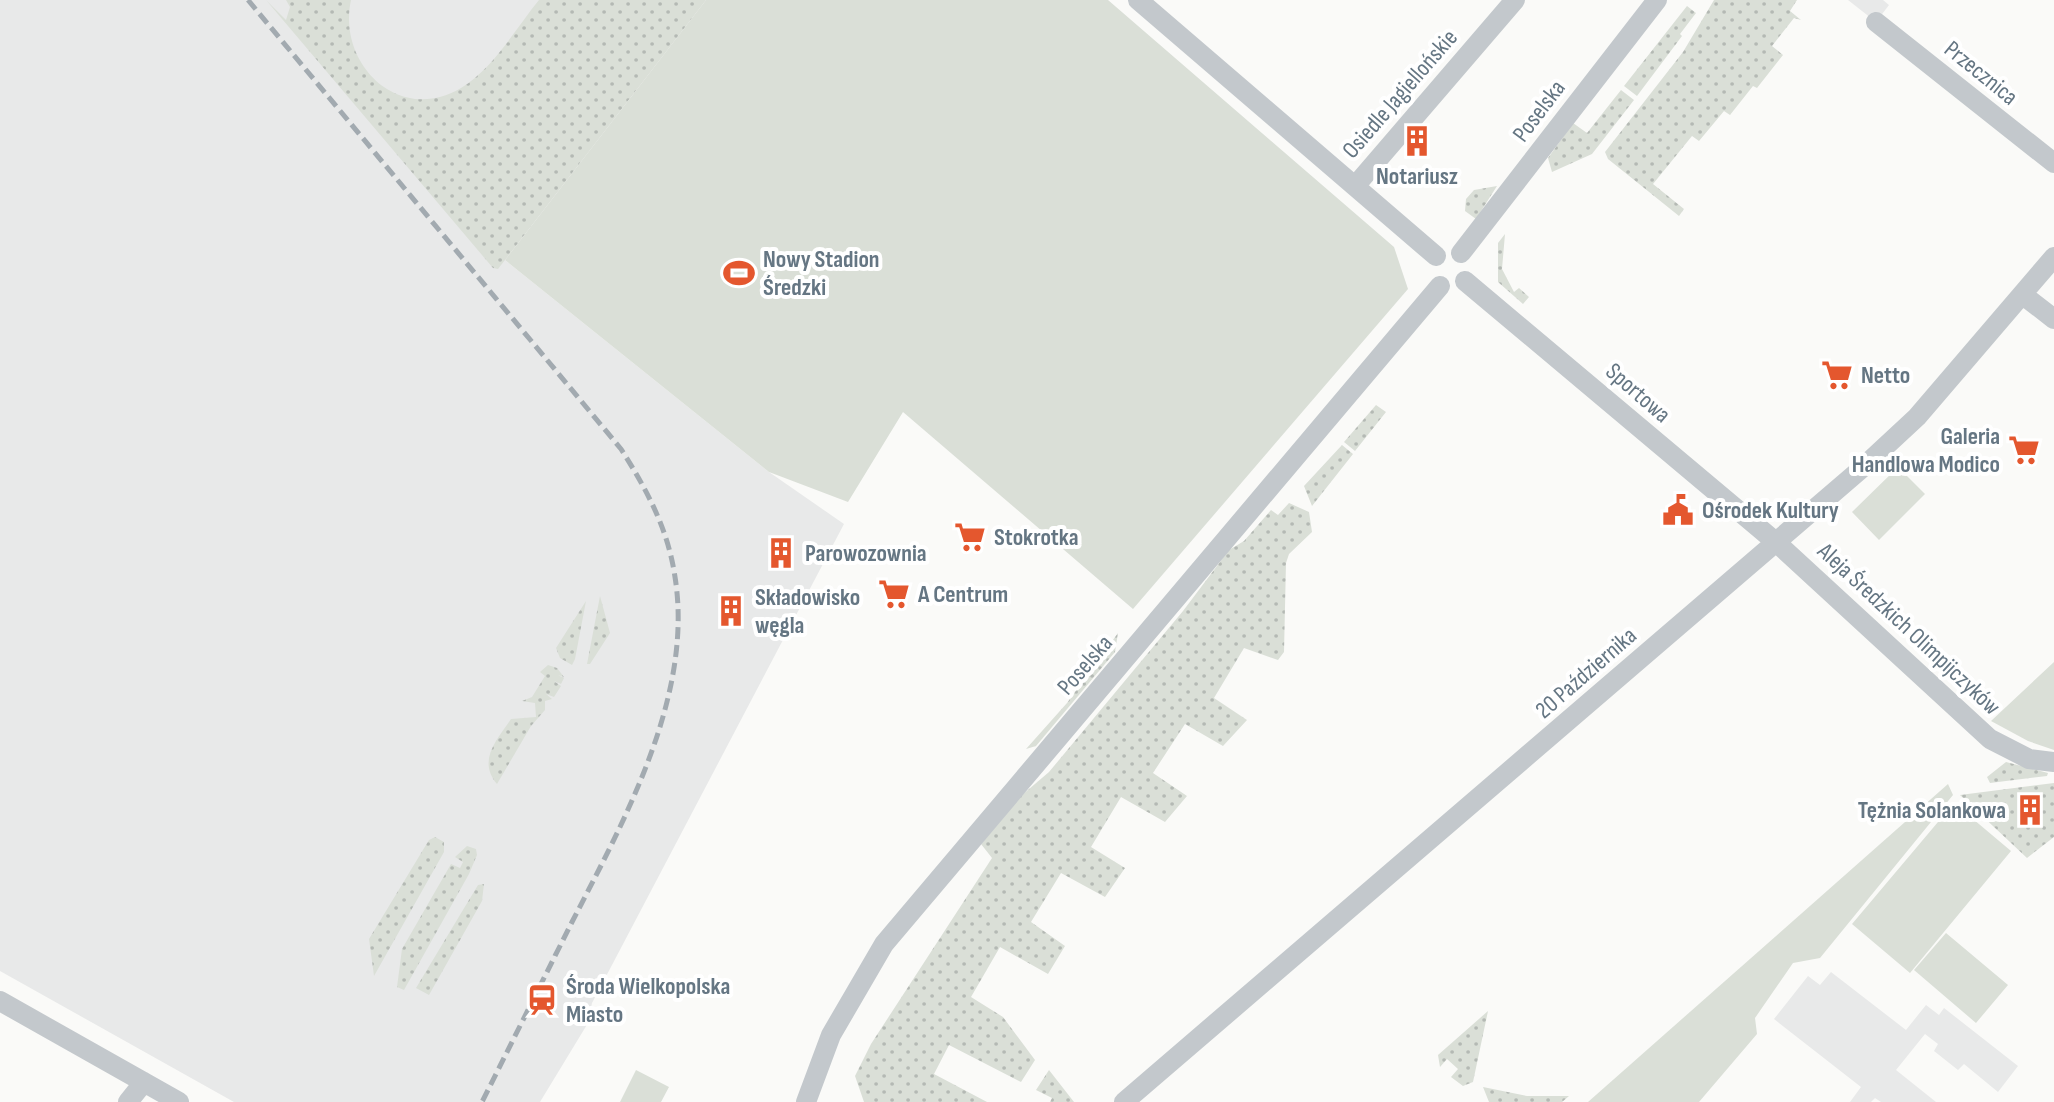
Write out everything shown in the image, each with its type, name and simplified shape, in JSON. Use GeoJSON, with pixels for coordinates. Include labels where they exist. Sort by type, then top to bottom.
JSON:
{"type":"FeatureCollection","features":[{"type":"Feature","properties":{"kind":"street"},"geometry":{"type":"LineString","coordinates":[[1138,0],[1436,256]]}},
{"type":"Feature","properties":{"kind":"street","name":"Osiedle Jagiellońskie"},"geometry":{"type":"LineString","coordinates":[[1356,185],[1515,0]]}},
{"type":"Feature","properties":{"kind":"street","name":"Poselska"},"geometry":{"type":"LineString","coordinates":[[1461,253],[1657,0]]}},
{"type":"Feature","properties":{"kind":"street","name":"Przecznica"},"geometry":{"type":"LineString","coordinates":[[1876,22],[2054,163]]}},
{"type":"Feature","properties":{"kind":"street"},"geometry":{"type":"LineString","coordinates":[[1448,250],[1461,253],[1469,266],[1465,281],[1453,288],[1440,286],[1431,272],[1436,256],[1448,250]]}},
{"type":"Feature","properties":{"kind":"street","name":"20 Października"},"geometry":{"type":"LineString","coordinates":[[1124,1102],[1777,543],[1917,417],[2054,257]]}},
{"type":"Feature","properties":{"kind":"street","name":"Sportowa"},"geometry":{"type":"LineString","coordinates":[[1465,281],[1777,543]]}},
{"type":"Feature","properties":{"kind":"street","name":"Poselska"},"geometry":{"type":"LineString","coordinates":[[806,1102],[831,1035],[884,944],[1440,286]]}},
{"type":"Feature","properties":{"kind":"street"},"geometry":{"type":"LineString","coordinates":[[2023,295],[2054,319]]}},
{"type":"Feature","properties":{"kind":"street","name":"Aleja Średzkich Olimpijczyków"},"geometry":{"type":"LineString","coordinates":[[1777,543],[1990,739],[2029,759],[2054,762]]}},
{"type":"Feature","properties":{"kind":"street"},"geometry":{"type":"LineString","coordinates":[[0,1001],[179,1102]]}},
{"type":"Feature","properties":{"kind":"street"},"geometry":{"type":"LineString","coordinates":[[128,1102],[144,1082]]}},
{"type":"Feature","properties":{"kind":"shaded area"},"geometry":{"type":"Polygon","coordinates":[[[0,0],[706,0],[505,260],[769,472],[844,524],[592,1003],[588,1023],[540,1102],[234,1102],[0,971],[0,0]]]}},
{"type":"Feature","properties":{"kind":"shaded area"},"geometry":{"type":"Polygon","coordinates":[[[266,0],[286,20],[290,7],[286,0],[351,0],[349,24],[363,66],[378,82],[395,93],[416,99],[438,97],[473,80],[494,59],[539,0],[706,0],[498,269],[493,268],[266,0]]]}},
{"type":"Feature","properties":{"kind":"shaded area"},"geometry":{"type":"Polygon","coordinates":[[[706,0],[1108,0],[1394,247],[1408,289],[1133,609],[903,412],[848,502],[769,472],[505,260],[706,0]]]}},
{"type":"Feature","properties":{"kind":"shaded area"},"geometry":{"type":"Polygon","coordinates":[[[1714,0],[1797,0],[1790,11],[1801,20],[1794,18],[1772,46],[1783,55],[1757,88],[1753,86],[1730,115],[1724,111],[1699,141],[1692,136],[1653,184],[1684,209],[1679,216],[1608,159],[1605,152],[1683,52],[1714,0]]]}},
{"type":"Feature","properties":{"kind":"shaded area"},"geometry":{"type":"Polygon","coordinates":[[[1848,0],[1883,0],[1889,5],[1876,22],[1848,0]]]}},
{"type":"Feature","properties":{"kind":"shaded area"},"geometry":{"type":"Polygon","coordinates":[[[1687,6],[1696,13],[1637,96],[1624,86],[1687,6]]]}},
{"type":"Feature","properties":{"kind":"shaded area"},"geometry":{"type":"Polygon","coordinates":[[[1621,90],[1634,100],[1592,154],[1552,172],[1548,158],[1573,123],[1587,133],[1621,90]]]}},
{"type":"Feature","properties":{"kind":"shaded area"},"geometry":{"type":"Polygon","coordinates":[[[1497,186],[1476,219],[1465,211],[1466,199],[1474,190],[1497,186]]]}},
{"type":"Feature","properties":{"kind":"shaded area"},"geometry":{"type":"Polygon","coordinates":[[[1505,234],[1502,269],[1514,292],[1519,288],[1529,297],[1523,304],[1498,282],[1498,243],[1505,234]]]}},
{"type":"Feature","properties":{"kind":"shaded area"},"geometry":{"type":"Polygon","coordinates":[[[1376,405],[1386,412],[1355,451],[1344,442],[1376,405]]]}},
{"type":"Feature","properties":{"kind":"shaded area"},"geometry":{"type":"Polygon","coordinates":[[[1342,445],[1353,454],[1312,506],[1304,486],[1342,445]]]}},
{"type":"Feature","properties":{"kind":"shaded area"},"geometry":{"type":"Polygon","coordinates":[[[1898,467],[1925,494],[1879,540],[1852,512],[1898,467]]]}},
{"type":"Feature","properties":{"kind":"shaded area"},"geometry":{"type":"Polygon","coordinates":[[[1289,503],[1309,512],[1312,532],[1289,554],[1286,563],[1284,652],[1278,660],[1244,648],[1214,698],[1247,720],[1223,746],[1185,724],[1153,773],[1187,796],[1165,822],[1121,797],[1091,847],[1125,868],[1105,897],[1061,873],[1031,922],[1065,946],[1048,974],[1000,947],[971,997],[1003,1017],[1035,1060],[1021,1082],[949,1045],[934,1074],[987,1102],[864,1102],[855,1076],[871,1044],[992,858],[981,844],[1022,795],[1049,772],[1183,611],[1229,550],[1244,541],[1271,510],[1278,515],[1289,503]]]}},
{"type":"Feature","properties":{"kind":"shaded area"},"geometry":{"type":"Polygon","coordinates":[[[600,596],[610,633],[590,664],[587,664],[600,596]]]}},
{"type":"Feature","properties":{"kind":"shaded area"},"geometry":{"type":"Polygon","coordinates":[[[586,601],[572,665],[560,658],[556,648],[586,601]]]}},
{"type":"Feature","properties":{"kind":"shaded area"},"geometry":{"type":"Polygon","coordinates":[[[1118,633],[1115,652],[1036,746],[1026,749],[1067,703],[1118,633]]]}},
{"type":"Feature","properties":{"kind":"shaded area"},"geometry":{"type":"Polygon","coordinates":[[[2054,662],[2054,750],[2028,741],[1991,721],[2054,662]]]}},
{"type":"Feature","properties":{"kind":"shaded area"},"geometry":{"type":"Polygon","coordinates":[[[548,665],[557,668],[564,677],[558,675],[564,678],[561,684],[554,681],[561,686],[554,697],[546,694],[552,699],[545,701],[545,710],[531,726],[497,784],[489,767],[491,750],[511,719],[536,717],[535,703],[522,701],[532,697],[545,676],[540,672],[548,665]]]}},
{"type":"Feature","properties":{"kind":"shaded area"},"geometry":{"type":"Polygon","coordinates":[[[2006,762],[2048,773],[2047,776],[1990,783],[1987,777],[2006,762]]]}},
{"type":"Feature","properties":{"kind":"shaded area"},"geometry":{"type":"Polygon","coordinates":[[[2054,783],[2054,837],[2027,858],[1960,795],[2054,783]]]}},
{"type":"Feature","properties":{"kind":"shaded area"},"geometry":{"type":"Polygon","coordinates":[[[1948,784],[1953,795],[1820,958],[1793,963],[1755,1018],[1757,1034],[1699,1102],[1588,1102],[1948,784]]]}},
{"type":"Feature","properties":{"kind":"shaded area"},"geometry":{"type":"Polygon","coordinates":[[[1954,803],[2011,851],[1910,973],[1852,924],[1954,803]]]}},
{"type":"Feature","properties":{"kind":"shaded area"},"geometry":{"type":"Polygon","coordinates":[[[435,837],[444,842],[444,852],[374,976],[369,939],[429,840],[435,837]]]}},
{"type":"Feature","properties":{"kind":"shaded area"},"geometry":{"type":"Polygon","coordinates":[[[467,846],[476,849],[477,855],[469,874],[404,990],[397,987],[402,949],[451,864],[460,868],[463,862],[455,857],[467,846]]]}},
{"type":"Feature","properties":{"kind":"shaded area"},"geometry":{"type":"Polygon","coordinates":[[[484,884],[482,901],[429,995],[416,988],[478,885],[484,884]]]}},
{"type":"Feature","properties":{"kind":"shaded area"},"geometry":{"type":"Polygon","coordinates":[[[1946,933],[2008,985],[1976,1023],[1914,970],[1946,933]]]}},
{"type":"Feature","properties":{"kind":"shaded area"},"geometry":{"type":"Polygon","coordinates":[[[1831,972],[1906,1030],[1926,1005],[1939,1015],[1944,1008],[2018,1066],[1998,1092],[1964,1064],[1958,1070],[1934,1051],[1938,1044],[1925,1034],[1896,1070],[1936,1102],[1881,1102],[1875,1098],[1871,1102],[1850,1102],[1861,1087],[1774,1019],[1808,976],[1820,985],[1831,972]]]}},
{"type":"Feature","properties":{"kind":"shaded area"},"geometry":{"type":"Polygon","coordinates":[[[1488,1011],[1473,1082],[1463,1086],[1451,1077],[1458,1069],[1447,1059],[1440,1067],[1438,1055],[1488,1011]]]}},
{"type":"Feature","properties":{"kind":"shaded area"},"geometry":{"type":"Polygon","coordinates":[[[636,1070],[669,1087],[661,1102],[620,1102],[636,1070]]]}},
{"type":"Feature","properties":{"kind":"shaded area"},"geometry":{"type":"Polygon","coordinates":[[[1049,1070],[1074,1102],[1050,1102],[1052,1098],[1036,1090],[1049,1070]]]}},
{"type":"Feature","properties":{"kind":"shaded area"},"geometry":{"type":"Polygon","coordinates":[[[1483,1087],[1527,1096],[1569,1096],[1562,1102],[1489,1102],[1483,1087]]]}},
{"type":"Feature","properties":{"kind":"railway"},"geometry":{"type":"LineString","coordinates":[[248,0],[621,449],[655,510],[672,559],[678,622],[674,666],[650,756],[613,842],[482,1102]]}},
{"type":"Feature","properties":{"kind":"place","name":"Notariusz"},"geometry":{"type":"Point","coordinates":[1417,141]}},
{"type":"Feature","properties":{"kind":"place","name":"Nowy Stadion Średzki"},"geometry":{"type":"Point","coordinates":[739,273]}},
{"type":"Feature","properties":{"kind":"place","name":"Netto"},"geometry":{"type":"Point","coordinates":[1837,375]}},
{"type":"Feature","properties":{"kind":"place","name":"Galeria Handlowa Modico"},"geometry":{"type":"Point","coordinates":[2024,450]}},
{"type":"Feature","properties":{"kind":"place","name":"Ośrodek Kultury"},"geometry":{"type":"Point","coordinates":[1678,510]}},
{"type":"Feature","properties":{"kind":"place","name":"Stokrotka"},"geometry":{"type":"Point","coordinates":[970,537]}},
{"type":"Feature","properties":{"kind":"place","name":"Parowozownia"},"geometry":{"type":"Point","coordinates":[781,553]}},
{"type":"Feature","properties":{"kind":"place","name":"A Centrum"},"geometry":{"type":"Point","coordinates":[894,594]}},
{"type":"Feature","properties":{"kind":"place","name":"Składowisko węgla"},"geometry":{"type":"Point","coordinates":[731,611]}},
{"type":"Feature","properties":{"kind":"place","name":"Tężnia Solankowa"},"geometry":{"type":"Point","coordinates":[2030,810]}},
{"type":"Feature","properties":{"kind":"place","name":"Środa Wielkopolska Miasto"},"geometry":{"type":"Point","coordinates":[542,1000]}}]}
